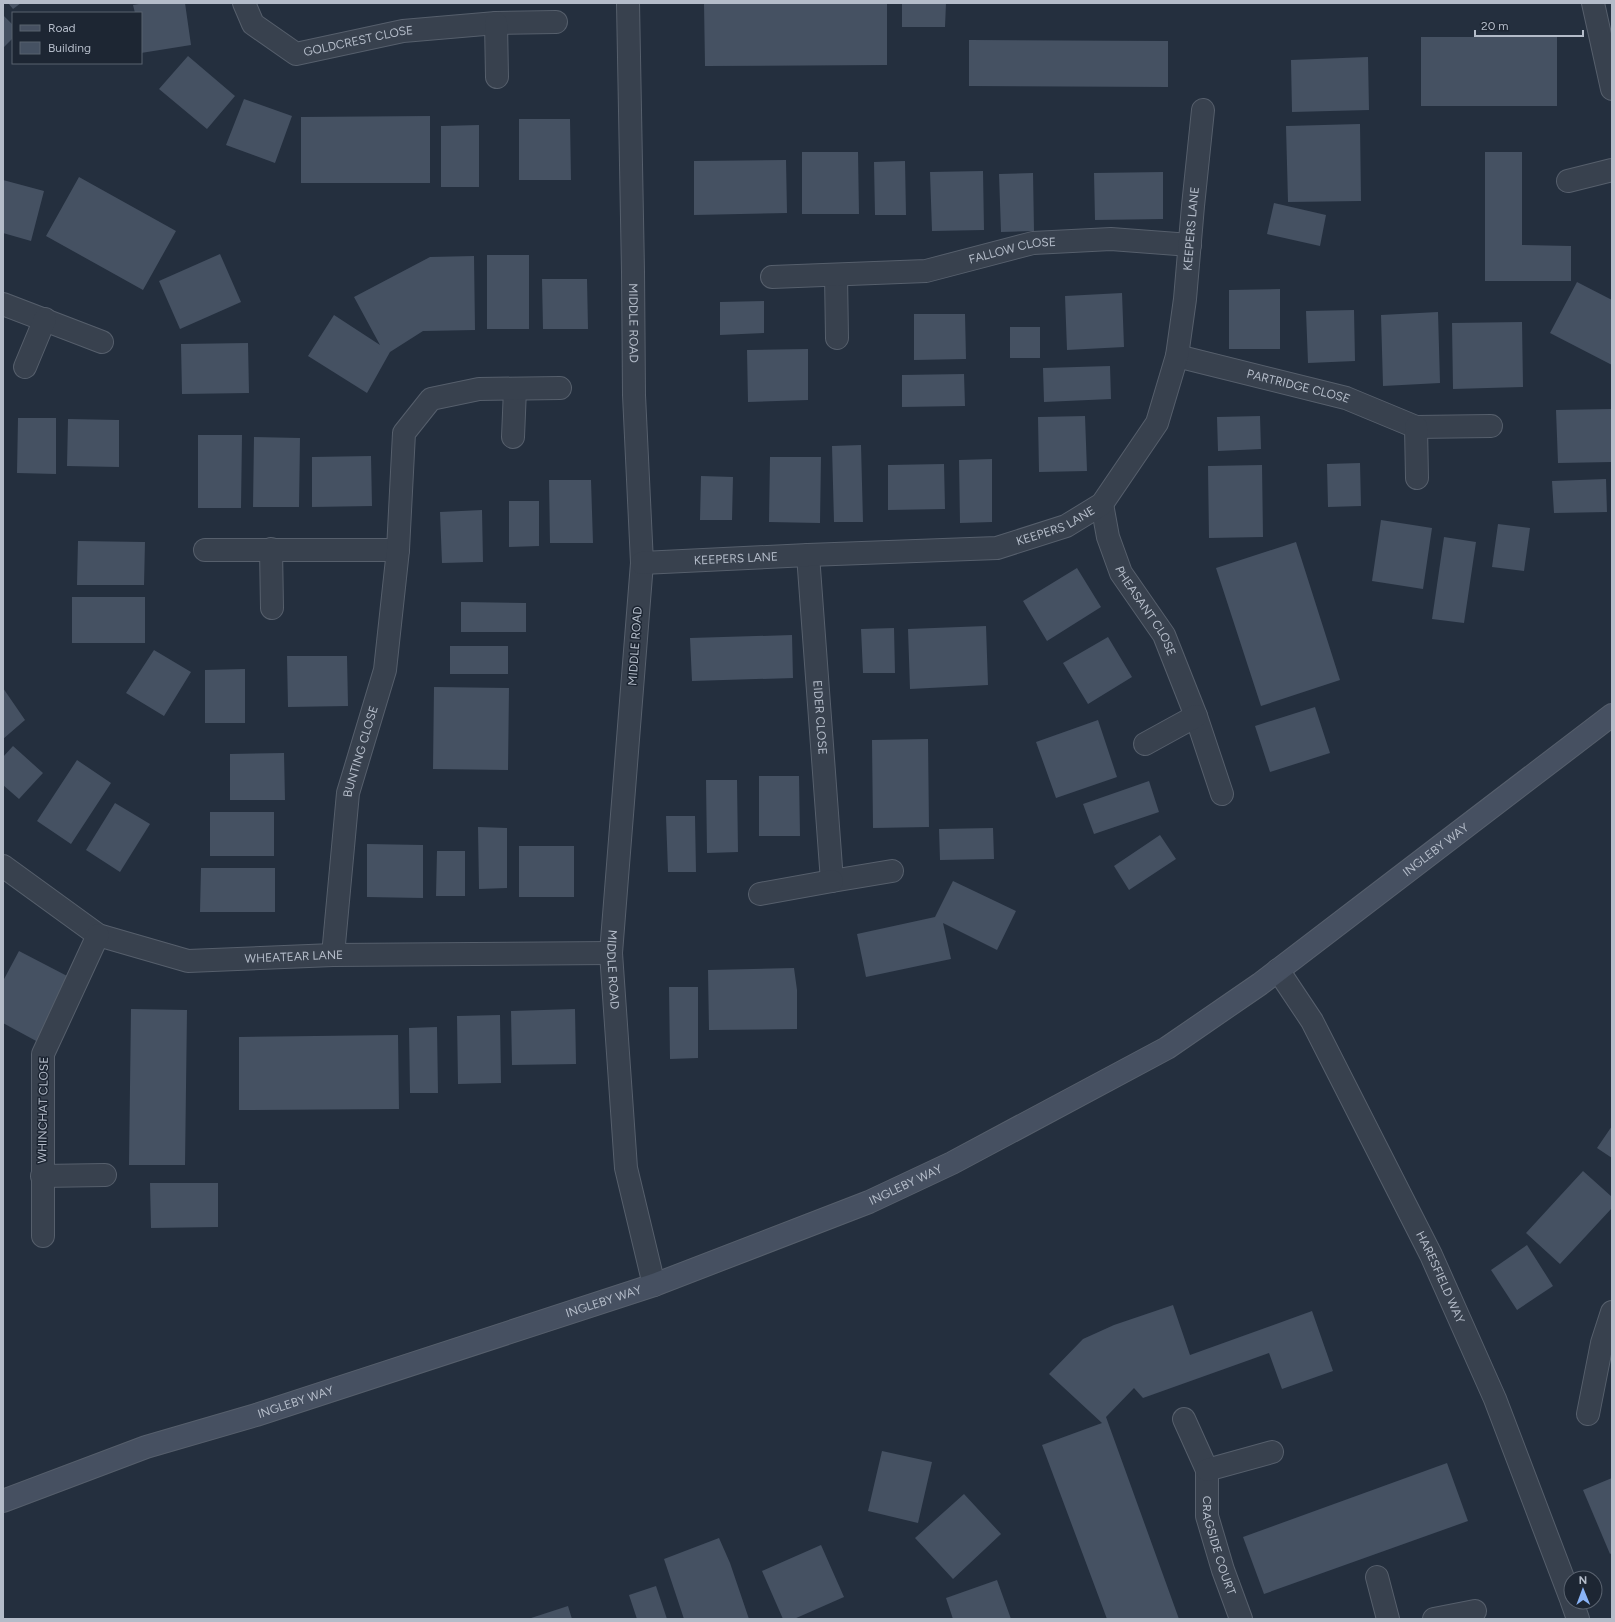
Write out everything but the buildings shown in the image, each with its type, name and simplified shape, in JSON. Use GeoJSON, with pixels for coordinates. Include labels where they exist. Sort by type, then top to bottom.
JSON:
{"type":"FeatureCollection","features":[{"type":"Feature","properties":{"kind":"street","name":"GOLDCREST CLOSE"},"geometry":{"type":"LineString","coordinates":[[244,3],[253,24],[296,54],[403,31],[496,23],[556,22]]}},
{"type":"Feature","properties":{"kind":"street","name":"MIDDLE ROAD"},"geometry":{"type":"LineString","coordinates":[[628,3],[634,395],[642,564],[611,953],[626,1168],[654,1285]]}},
{"type":"Feature","properties":{"kind":"street"},"geometry":{"type":"LineString","coordinates":[[1593,3],[1612,89]]}},
{"type":"Feature","properties":{"kind":"street"},"geometry":{"type":"LineString","coordinates":[[496,23],[497,77]]}},
{"type":"Feature","properties":{"kind":"street","name":"KEEPERS LANE"},"geometry":{"type":"LineString","coordinates":[[642,564],[808,555],[997,548],[1066,526],[1102,504],[1157,423],[1177,356],[1190,245],[1203,110]]}},
{"type":"Feature","properties":{"kind":"street"},"geometry":{"type":"LineString","coordinates":[[1568,181],[1612,170]]}},
{"type":"Feature","properties":{"kind":"street","name":"FALLOW CLOSE"},"geometry":{"type":"LineString","coordinates":[[772,277],[926,272],[1033,243],[1111,239],[1190,245]]}},
{"type":"Feature","properties":{"kind":"street"},"geometry":{"type":"LineString","coordinates":[[836,275],[838,338]]}},
{"type":"Feature","properties":{"kind":"street"},"geometry":{"type":"LineString","coordinates":[[3,304],[102,342]]}},
{"type":"Feature","properties":{"kind":"street"},"geometry":{"type":"LineString","coordinates":[[25,367],[45,319]]}},
{"type":"Feature","properties":{"kind":"street","name":"PARTRIDGE CLOSE"},"geometry":{"type":"LineString","coordinates":[[1177,356],[1346,398],[1416,427],[1491,426]]}},
{"type":"Feature","properties":{"kind":"street","name":"BUNTING CLOSE"},"geometry":{"type":"LineString","coordinates":[[333,955],[348,793],[385,670],[398,550],[404,433],[431,399],[479,389],[560,388]]}},
{"type":"Feature","properties":{"kind":"street"},"geometry":{"type":"LineString","coordinates":[[513,437],[515,389]]}},
{"type":"Feature","properties":{"kind":"street"},"geometry":{"type":"LineString","coordinates":[[1416,427],[1417,478]]}},
{"type":"Feature","properties":{"kind":"street","name":"PHEASANT CLOSE"},"geometry":{"type":"LineString","coordinates":[[1102,504],[1108,537],[1121,573],[1164,635],[1196,716],[1222,794]]}},
{"type":"Feature","properties":{"kind":"street"},"geometry":{"type":"LineString","coordinates":[[271,549],[272,608]]}},
{"type":"Feature","properties":{"kind":"street"},"geometry":{"type":"LineString","coordinates":[[205,550],[398,550]]}},
{"type":"Feature","properties":{"kind":"street","name":"EIDER CLOSE"},"geometry":{"type":"LineString","coordinates":[[808,555],[832,881]]}},
{"type":"Feature","properties":{"kind":"street","name":"INGLEBY WAY"},"geometry":{"type":"LineString","coordinates":[[7,1501],[146,1447],[256,1414],[654,1285],[869,1202],[945,1167],[1167,1048],[1260,984],[1612,715]]}},
{"type":"Feature","properties":{"kind":"street"},"geometry":{"type":"LineString","coordinates":[[1145,744],[1196,716]]}},
{"type":"Feature","properties":{"kind":"street","name":"WHEATEAR LANE"},"geometry":{"type":"LineString","coordinates":[[3,866],[98,935],[188,961],[333,955],[611,953]]}},
{"type":"Feature","properties":{"kind":"street"},"geometry":{"type":"LineString","coordinates":[[760,894],[892,871]]}},
{"type":"Feature","properties":{"kind":"street","name":"WHINCHAT CLOSE"},"geometry":{"type":"LineString","coordinates":[[43,1236],[43,1054],[98,935]]}},
{"type":"Feature","properties":{"kind":"street","name":"HARESFIELD WAY"},"geometry":{"type":"LineString","coordinates":[[1278,970],[1312,1021],[1431,1255],[1495,1400],[1563,1578]]}},
{"type":"Feature","properties":{"kind":"street","name":"WHINCHAT CLOSE"},"geometry":{"type":"LineString","coordinates":[[42,1176],[105,1175]]}},
{"type":"Feature","properties":{"kind":"street"},"geometry":{"type":"LineString","coordinates":[[1588,1414],[1607,1344],[1612,1312]]}},
{"type":"Feature","properties":{"kind":"street","name":"CRAGSIDE COURT"},"geometry":{"type":"LineString","coordinates":[[1184,1419],[1207,1470],[1207,1516],[1223,1570],[1241,1619]]}},
{"type":"Feature","properties":{"kind":"street"},"geometry":{"type":"LineString","coordinates":[[1207,1470],[1272,1452]]}},
{"type":"Feature","properties":{"kind":"street"},"geometry":{"type":"LineString","coordinates":[[1377,1577],[1388,1619]]}},
{"type":"Feature","properties":{"kind":"street"},"geometry":{"type":"LineString","coordinates":[[1434,1619],[1476,1611]]}}]}
